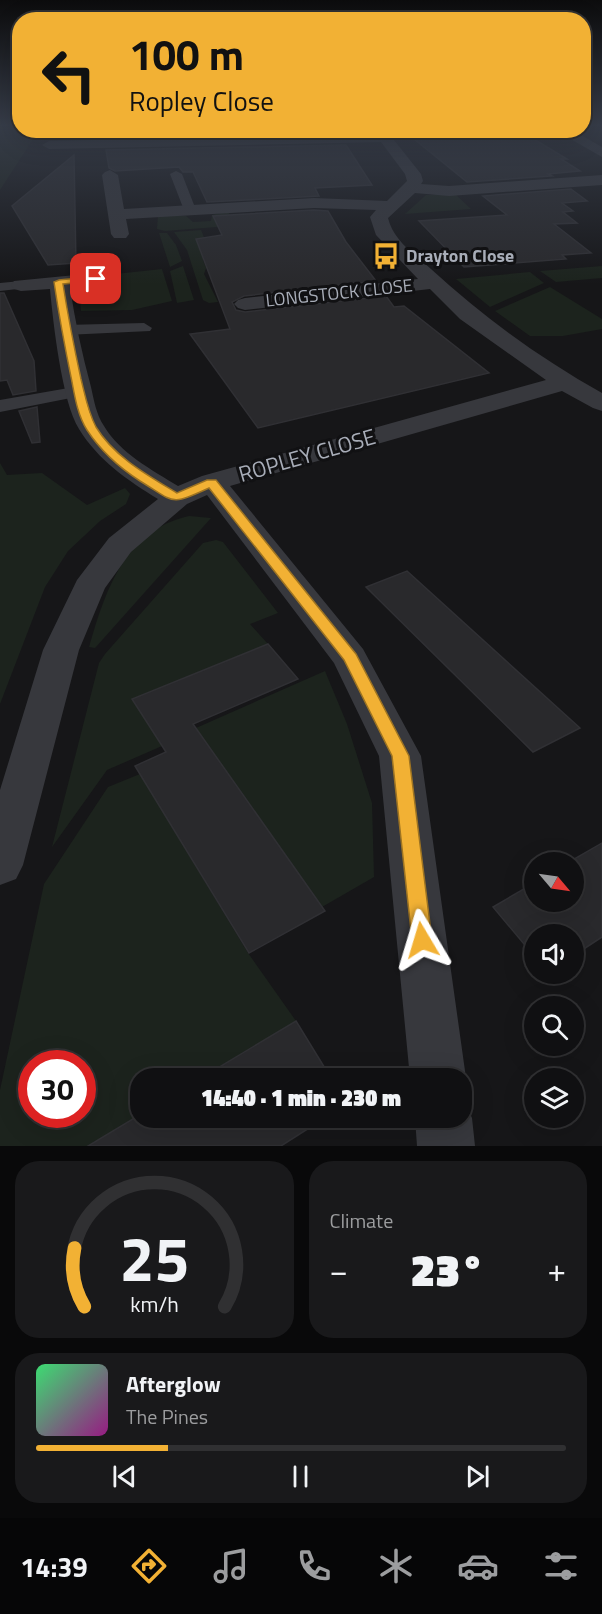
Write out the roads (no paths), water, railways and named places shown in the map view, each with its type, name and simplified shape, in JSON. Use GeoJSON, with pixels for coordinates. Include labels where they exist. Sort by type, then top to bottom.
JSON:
{"type":"FeatureCollection","features":[{"type":"Feature","properties":{"kind":"street"},"geometry":{"type":"LineString","coordinates":[[111,177],[120,234]]}},
{"type":"Feature","properties":{"kind":"street"},"geometry":{"type":"LineString","coordinates":[[414,177],[415,181],[411,188],[379,216],[382,231],[468,314],[565,382],[602,403]]}},
{"type":"Feature","properties":{"kind":"street"},"geometry":{"type":"LineString","coordinates":[[411,188],[449,190],[602,180]]}},
{"type":"Feature","properties":{"kind":"street"},"geometry":{"type":"LineString","coordinates":[[118,214],[314,203],[388,206]]}},
{"type":"Feature","properties":{"kind":"street"},"geometry":{"type":"LineString","coordinates":[[21,285],[96,279]]}},
{"type":"Feature","properties":{"kind":"street"},"geometry":{"type":"LineString","coordinates":[[59,282],[65,330],[83,410],[91,428],[107,448],[137,474],[194,490],[350,658],[400,756],[437,1068]]}},
{"type":"Feature","properties":{"kind":"street","name":"LONGSTOCK CLOSE"},"geometry":{"type":"LineString","coordinates":[[245,304],[434,283]]}},
{"type":"Feature","properties":{"kind":"street","name":"ROPLEY CLOSE"},"geometry":{"type":"LineString","coordinates":[[0,865],[61,650],[89,587],[120,545],[194,490],[565,382]]}},
{"type":"Feature","properties":{"kind":"street"},"geometry":{"type":"LineString","coordinates":[[444,1128],[446,1146]]}},
{"type":"Feature","properties":{"kind":"lane"},"geometry":{"type":"LineString","coordinates":[[177,177],[190,210]]}},
{"type":"Feature","properties":{"kind":"lane"},"geometry":{"type":"LineString","coordinates":[[0,287],[21,285]]}},
{"type":"Feature","properties":{"kind":"lane"},"geometry":{"type":"LineString","coordinates":[[65,330],[144,328]]}},
{"type":"Feature","properties":{"kind":"lane"},"geometry":{"type":"LineString","coordinates":[[0,406],[80,391]]}},
{"type":"Feature","properties":{"kind":"place","name":"Drayton Close"},"geometry":{"type":"Point","coordinates":[386,256]}}]}
